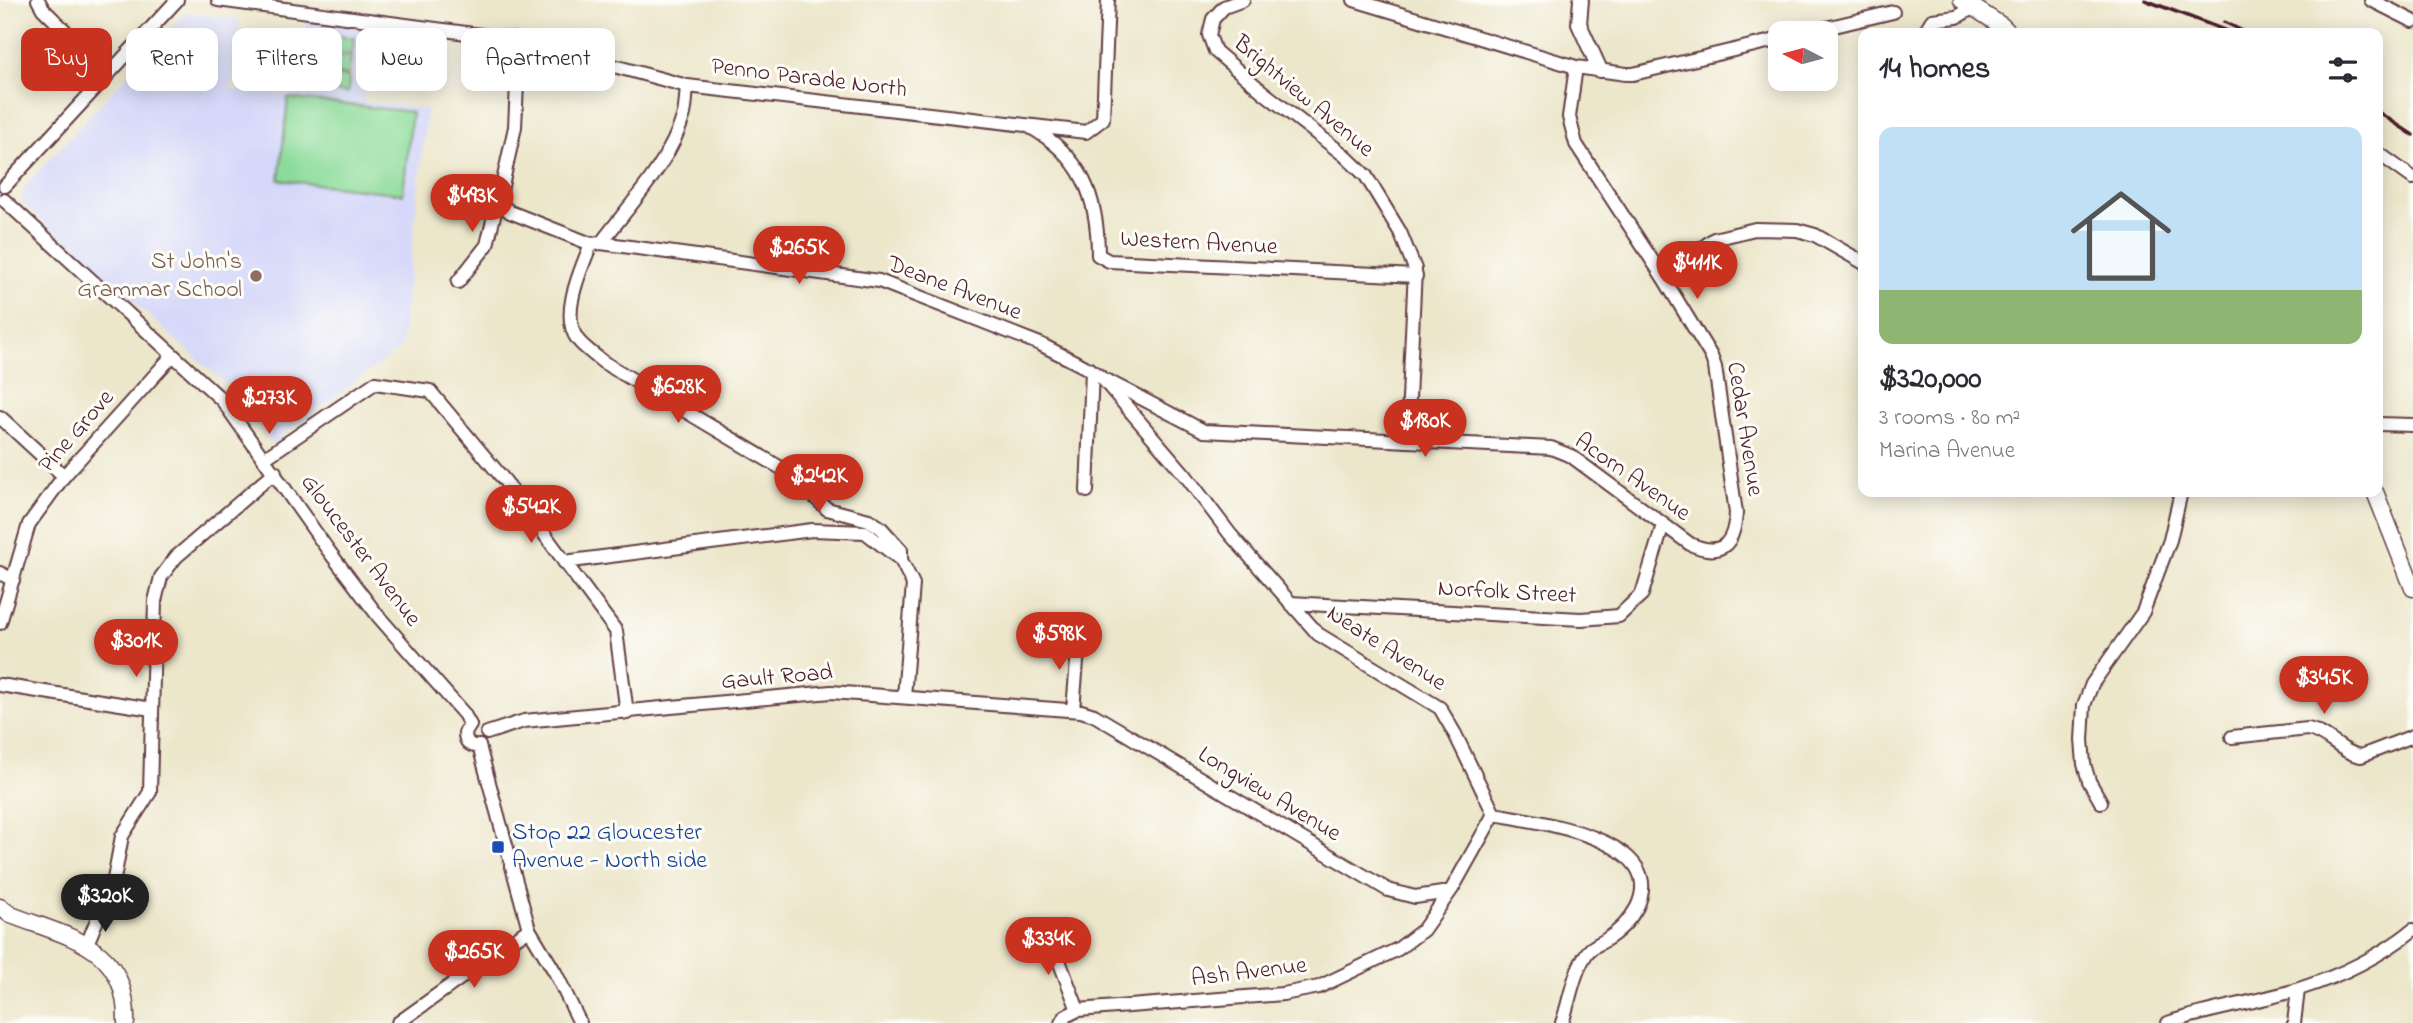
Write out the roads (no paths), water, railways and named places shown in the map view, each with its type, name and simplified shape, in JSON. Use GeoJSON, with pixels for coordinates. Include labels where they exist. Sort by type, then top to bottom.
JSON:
{"type":"FeatureCollection","features":[{"type":"Feature","properties":{"kind":"main road"},"geometry":{"type":"LineString","coordinates":[[1968,4],[2004,28]]}},
{"type":"Feature","properties":{"kind":"main road"},"geometry":{"type":"LineString","coordinates":[[2377,497],[2413,588]]}},
{"type":"Feature","properties":{"kind":"main road"},"geometry":{"type":"LineString","coordinates":[[0,907],[11,915],[87,944],[103,955],[121,984],[127,1007],[126,1023]]}},
{"type":"Feature","properties":{"kind":"street"},"geometry":{"type":"LineString","coordinates":[[38,0],[62,28]]}},
{"type":"Feature","properties":{"kind":"street"},"geometry":{"type":"LineString","coordinates":[[112,70],[177,0]]}},
{"type":"Feature","properties":{"kind":"street","name":"Penno Parade North"},"geometry":{"type":"LineString","coordinates":[[218,0],[461,32]]}},
{"type":"Feature","properties":{"kind":"street","name":"Penno Parade North"},"geometry":{"type":"LineString","coordinates":[[615,66],[687,86],[1086,131],[1103,118],[1108,0]]}},
{"type":"Feature","properties":{"kind":"street","name":"Brightview Avenue"},"geometry":{"type":"LineString","coordinates":[[1243,0],[1224,7],[1213,19],[1209,35],[1215,51],[1344,155],[1366,177],[1400,232],[1416,276],[1407,441]]}},
{"type":"Feature","properties":{"kind":"street"},"geometry":{"type":"LineString","coordinates":[[1354,0],[1576,67],[1633,74],[1768,42]]}},
{"type":"Feature","properties":{"kind":"street"},"geometry":{"type":"LineString","coordinates":[[1581,0],[1581,31],[1600,70]]}},
{"type":"Feature","properties":{"kind":"street"},"geometry":{"type":"LineString","coordinates":[[2371,0],[2413,21]]}},
{"type":"Feature","properties":{"kind":"street"},"geometry":{"type":"LineString","coordinates":[[1927,28],[1933,20],[1957,17],[1968,4]]}},
{"type":"Feature","properties":{"kind":"street"},"geometry":{"type":"LineString","coordinates":[[1838,25],[1893,12]]}},
{"type":"Feature","properties":{"kind":"street","name":"Cedar Avenue"},"geometry":{"type":"LineString","coordinates":[[1576,67],[1569,117],[1576,144],[1663,277],[1715,367],[1736,513],[1735,531],[1728,543]]}},
{"type":"Feature","properties":{"kind":"street"},"geometry":{"type":"LineString","coordinates":[[687,86],[684,113],[654,174],[596,244],[576,282],[569,318],[577,339],[603,362],[791,474],[827,509],[869,520],[881,528],[901,550],[901,560]]}},
{"type":"Feature","properties":{"kind":"street"},"geometry":{"type":"LineString","coordinates":[[2,201],[7,193],[3,183],[92,91]]}},
{"type":"Feature","properties":{"kind":"street"},"geometry":{"type":"LineString","coordinates":[[458,282],[486,245],[515,127],[517,91]]}},
{"type":"Feature","properties":{"kind":"street","name":"Western Avenue"},"geometry":{"type":"LineString","coordinates":[[1025,125],[1042,134],[1071,159],[1089,187],[1098,225],[1098,255],[1109,261],[1416,276]]}},
{"type":"Feature","properties":{"kind":"street"},"geometry":{"type":"LineString","coordinates":[[2383,157],[2413,178]]}},
{"type":"Feature","properties":{"kind":"street","name":"Deane Avenue"},"geometry":{"type":"LineString","coordinates":[[499,195],[502,205],[510,212],[596,244],[879,281],[1040,344],[1095,373]]}},
{"type":"Feature","properties":{"kind":"street","name":"Gloucester Avenue"},"geometry":{"type":"LineString","coordinates":[[2,201],[222,400],[328,550],[379,616],[464,713],[470,725]]}},
{"type":"Feature","properties":{"kind":"street"},"geometry":{"type":"LineString","coordinates":[[1663,277],[1714,239],[1755,229],[1797,230],[1815,235],[1858,260]]}},
{"type":"Feature","properties":{"kind":"street","name":"Pine Grove"},"geometry":{"type":"LineString","coordinates":[[0,623],[29,524],[64,476],[173,355]]}},
{"type":"Feature","properties":{"kind":"street"},"geometry":{"type":"LineString","coordinates":[[1087,491],[1095,373]]}},
{"type":"Feature","properties":{"kind":"street","name":"Acorn Avenue"},"geometry":{"type":"LineString","coordinates":[[1095,373],[1204,431],[1551,448],[1571,456],[1690,544],[1704,550],[1717,549],[1728,543]]}},
{"type":"Feature","properties":{"kind":"street","name":"Neate Avenue"},"geometry":{"type":"LineString","coordinates":[[1095,373],[1318,634],[1440,708],[1494,814]]}},
{"type":"Feature","properties":{"kind":"street"},"geometry":{"type":"LineString","coordinates":[[265,458],[375,383],[430,391],[505,481],[616,631],[627,713]]}},
{"type":"Feature","properties":{"kind":"street"},"geometry":{"type":"LineString","coordinates":[[0,417],[64,476]]}},
{"type":"Feature","properties":{"kind":"street"},"geometry":{"type":"LineString","coordinates":[[2383,424],[2413,425]]}},
{"type":"Feature","properties":{"kind":"street"},"geometry":{"type":"LineString","coordinates":[[87,944],[114,879],[122,836],[150,792],[155,601],[161,577],[176,557],[275,472]]}},
{"type":"Feature","properties":{"kind":"street"},"geometry":{"type":"LineString","coordinates":[[2101,802],[2089,781],[2084,764],[2084,705],[2092,684],[2143,612],[2170,540],[2180,497]]}},
{"type":"Feature","properties":{"kind":"street","name":"Norfolk Street"},"geometry":{"type":"LineString","coordinates":[[1290,603],[1581,619],[1619,616],[1642,594],[1663,525]]}},
{"type":"Feature","properties":{"kind":"street"},"geometry":{"type":"LineString","coordinates":[[565,562],[812,530],[865,532],[901,560],[913,584],[904,697]]}},
{"type":"Feature","properties":{"kind":"street"},"geometry":{"type":"LineString","coordinates":[[0,573],[13,580]]}},
{"type":"Feature","properties":{"kind":"street"},"geometry":{"type":"LineString","coordinates":[[1073,710],[1079,638]]}},
{"type":"Feature","properties":{"kind":"street"},"geometry":{"type":"LineString","coordinates":[[0,685],[152,709]]}},
{"type":"Feature","properties":{"kind":"street","name":"Gault Road"},"geometry":{"type":"LineString","coordinates":[[487,733],[524,721],[831,692],[1073,710]]}},
{"type":"Feature","properties":{"kind":"street","name":"Longview Avenue"},"geometry":{"type":"LineString","coordinates":[[1073,710],[1094,715],[1388,890],[1415,897],[1449,892]]}},
{"type":"Feature","properties":{"kind":"street"},"geometry":{"type":"LineString","coordinates":[[481,724],[487,733],[486,741],[480,746],[467,742],[465,733],[470,725],[481,724]]}},
{"type":"Feature","properties":{"kind":"street"},"geometry":{"type":"LineString","coordinates":[[2232,737],[2308,729],[2319,732],[2352,755],[2361,756],[2413,736]]}},
{"type":"Feature","properties":{"kind":"street"},"geometry":{"type":"LineString","coordinates":[[480,746],[529,929],[555,972],[580,1023]]}},
{"type":"Feature","properties":{"kind":"street"},"geometry":{"type":"LineString","coordinates":[[1494,814],[1558,825],[1600,841],[1632,859],[1642,878],[1638,904],[1625,926],[1588,950],[1578,971],[1562,1023]]}},
{"type":"Feature","properties":{"kind":"street","name":"Ash Avenue"},"geometry":{"type":"LineString","coordinates":[[1078,1010],[1283,994],[1318,987],[1398,949],[1423,930],[1449,892],[1494,814]]}},
{"type":"Feature","properties":{"kind":"street"},"geometry":{"type":"LineString","coordinates":[[398,1023],[529,929]]}},
{"type":"Feature","properties":{"kind":"street"},"geometry":{"type":"LineString","coordinates":[[2168,1023],[2193,1014],[2298,990],[2362,964],[2413,930]]}},
{"type":"Feature","properties":{"kind":"street"},"geometry":{"type":"LineString","coordinates":[[1048,932],[1078,1010],[1066,1016],[1061,1023]]}},
{"type":"Feature","properties":{"kind":"street"},"geometry":{"type":"LineString","coordinates":[[2294,1023],[2298,990]]}},
{"type":"Feature","properties":{"kind":"railway"},"geometry":{"type":"LineString","coordinates":[[2145,0],[2219,28]]}},
{"type":"Feature","properties":{"kind":"railway"},"geometry":{"type":"LineString","coordinates":[[2224,22],[2237,28]]}},
{"type":"Feature","properties":{"kind":"railway"},"geometry":{"type":"LineString","coordinates":[[2383,115],[2413,135]]}},
{"type":"Feature","properties":{"kind":"place","name":"St John's Grammar School"},"geometry":{"type":"Point","coordinates":[256,276]}},
{"type":"Feature","properties":{"kind":"place","name":"Stop 22 Gloucester Avenue - North side"},"geometry":{"type":"Point","coordinates":[498,847]}}]}
